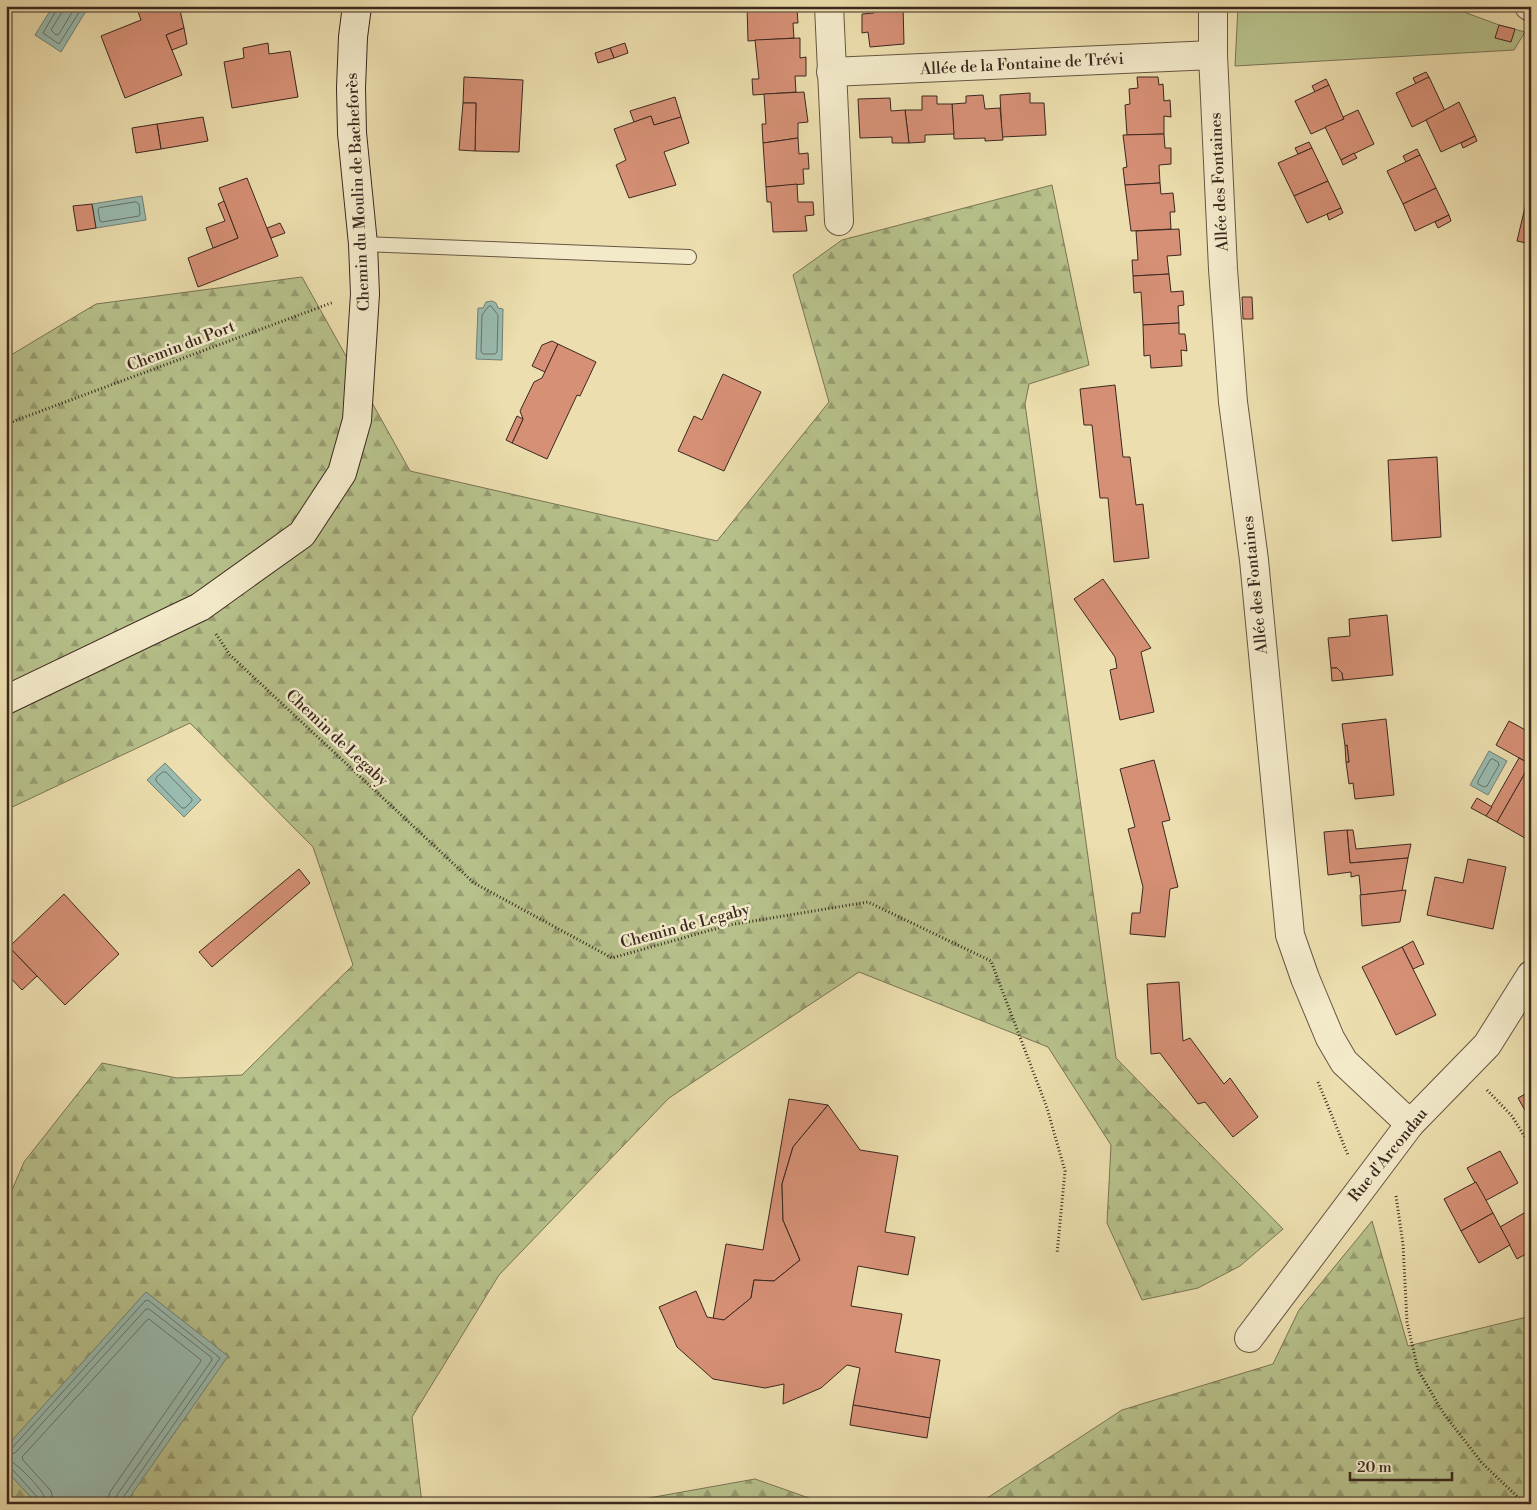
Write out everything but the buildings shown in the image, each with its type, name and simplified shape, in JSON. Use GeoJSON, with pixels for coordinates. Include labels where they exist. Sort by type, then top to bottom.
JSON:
{"type":"FeatureCollection","features":[{"type":"Feature","properties":{"kind":"street","name":"Chemin du Moulin de Bacheforès"},"geometry":{"type":"LineString","coordinates":[[6,700],[200,608],[302,534],[342,473],[358,420],[365,294],[363,244],[352,133],[352,62],[357,6]]}},
{"type":"Feature","properties":{"kind":"street"},"geometry":{"type":"LineString","coordinates":[[829,6],[839,221]]}},
{"type":"Feature","properties":{"kind":"street","name":"Allée des Fontaines"},"geometry":{"type":"LineString","coordinates":[[1213,6],[1213,56],[1223,270],[1233,402],[1254,560],[1290,935],[1330,1038],[1344,1062],[1410,1124]]}},
{"type":"Feature","properties":{"kind":"street","name":"Allée de la Fontaine de Trévi"},"geometry":{"type":"LineString","coordinates":[[831,72],[1213,56]]}},
{"type":"Feature","properties":{"kind":"street","name":"Rue d'Arcondau"},"geometry":{"type":"LineString","coordinates":[[1249,1338],[1410,1124],[1487,1045],[1531,975]]}},
{"type":"Feature","properties":{"kind":"lane"},"geometry":{"type":"LineString","coordinates":[[363,244],[689,257]]}},
{"type":"Feature","properties":{"kind":"path","name":"Chemin du Port"},"geometry":{"type":"LineString","coordinates":[[6,424],[334,302],[365,294]]}},
{"type":"Feature","properties":{"kind":"path","name":"Chemin de Legaby"},"geometry":{"type":"LineString","coordinates":[[200,608],[230,655],[474,883],[612,958],[729,925],[868,902],[991,961],[1047,1108],[1065,1172],[1057,1254]]}},
{"type":"Feature","properties":{"kind":"path"},"geometry":{"type":"LineString","coordinates":[[1486,1088],[1512,1116],[1531,1147]]}},
{"type":"Feature","properties":{"kind":"path"},"geometry":{"type":"LineString","coordinates":[[1389,1151],[1403,1244],[1407,1322],[1418,1370],[1444,1414],[1482,1462],[1525,1504]]}},
{"type":"Feature","properties":{"kind":"green space"},"geometry":{"type":"Polygon","coordinates":[[[1238,6],[1448,6],[1499,25],[1525,32],[1514,50],[1235,66],[1238,6]]]}},
{"type":"Feature","properties":{"kind":"green space"},"geometry":{"type":"Polygon","coordinates":[[[1052,185],[1089,365],[1029,384],[1025,404],[1116,1058],[1283,1229],[1240,1266],[1198,1288],[1142,1300],[1107,1223],[1111,1145],[1048,1047],[859,972],[669,1098],[499,1275],[412,1417],[422,1504],[6,1504],[6,1204],[24,1162],[102,1063],[177,1078],[242,1075],[353,965],[313,847],[190,723],[6,810],[6,358],[96,304],[302,277],[410,471],[717,541],[829,402],[793,275],[842,240],[1052,185]]]}},
{"type":"Feature","properties":{"kind":"green space"},"geometry":{"type":"Polygon","coordinates":[[[1372,1221],[1408,1346],[1531,1316],[1531,1504],[978,1504],[1122,1410],[1273,1364],[1299,1310],[1372,1221]]]}},
{"type":"Feature","properties":{"kind":"green space"},"geometry":{"type":"Polygon","coordinates":[[[755,1479],[826,1504],[615,1504],[755,1479]]]}},
{"type":"Feature","properties":{"kind":"water"},"geometry":{"type":"Polygon","coordinates":[[[53,6],[89,6],[61,52],[35,35],[53,6]]]}},
{"type":"Feature","properties":{"kind":"water"},"geometry":{"type":"Polygon","coordinates":[[[142,196],[146,220],[96,228],[92,204],[142,196]]]}},
{"type":"Feature","properties":{"kind":"water"},"geometry":{"type":"Polygon","coordinates":[[[492,301],[496,303],[498,308],[503,309],[502,360],[476,359],[478,308],[483,308],[486,302],[492,301]]]}},
{"type":"Feature","properties":{"kind":"water"},"geometry":{"type":"Polygon","coordinates":[[[1489,751],[1507,761],[1488,795],[1470,785],[1489,751]]]}},
{"type":"Feature","properties":{"kind":"water"},"geometry":{"type":"Polygon","coordinates":[[[165,763],[201,800],[184,817],[147,780],[165,763]]]}},
{"type":"Feature","properties":{"kind":"water"},"geometry":{"type":"Polygon","coordinates":[[[146,1292],[228,1356],[125,1504],[37,1504],[6,1470],[6,1447],[146,1292]]]}}]}
